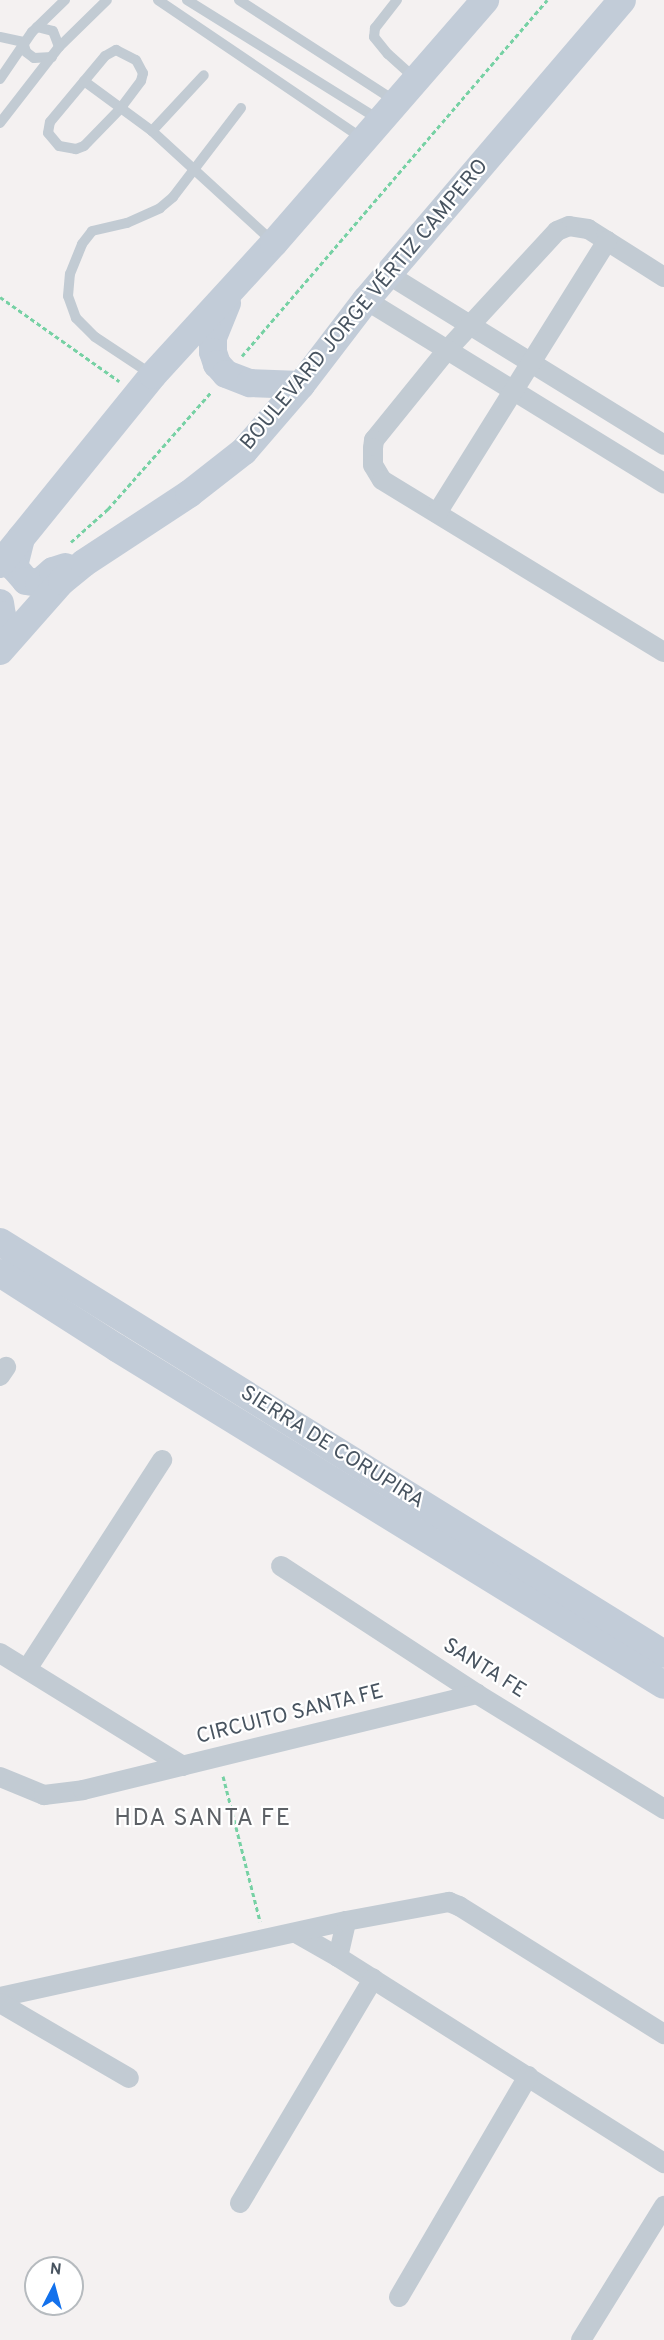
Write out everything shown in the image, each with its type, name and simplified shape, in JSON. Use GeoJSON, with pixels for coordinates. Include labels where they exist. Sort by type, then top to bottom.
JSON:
{"type":"FeatureCollection","features":[{"type":"Feature","properties":{"kind":"main road"},"geometry":{"type":"LineString","coordinates":[[0,564],[145,384],[274,243],[485,0]]}},
{"type":"Feature","properties":{"kind":"main road"},"geometry":{"type":"LineString","coordinates":[[600,28],[615,0]]}},
{"type":"Feature","properties":{"kind":"main road","name":"BOULEVARD JORGE VÉRTIZ CAMPERO"},"geometry":{"type":"LineString","coordinates":[[0,651],[62,581],[72,557],[220,472],[244,451],[301,385],[366,300],[622,0]]}},
{"type":"Feature","properties":{"kind":"main road"},"geometry":{"type":"LineString","coordinates":[[236,282],[213,337],[213,352],[217,364],[226,374],[250,383],[301,385]]}},
{"type":"Feature","properties":{"kind":"main road"},"geometry":{"type":"LineString","coordinates":[[22,536],[14,567],[26,581],[39,584],[72,557]]}},
{"type":"Feature","properties":{"kind":"main road"},"geometry":{"type":"LineString","coordinates":[[0,603],[2,615],[0,629]]}},
{"type":"Feature","properties":{"kind":"main road","name":"SIERRA DE CORUPIRA"},"geometry":{"type":"LineString","coordinates":[[0,1242],[664,1654]]}},
{"type":"Feature","properties":{"kind":"main road","name":"SIERRA DE CORUPIRA"},"geometry":{"type":"LineString","coordinates":[[0,1272],[117,1348],[664,1685]]}},
{"type":"Feature","properties":{"kind":"street"},"geometry":{"type":"LineString","coordinates":[[664,277],[588,229],[569,226],[557,231],[447,350],[374,440],[373,448],[373,465],[382,480],[664,652]]}},
{"type":"Feature","properties":{"kind":"street"},"geometry":{"type":"LineString","coordinates":[[437,513],[607,241]]}},
{"type":"Feature","properties":{"kind":"street"},"geometry":{"type":"LineString","coordinates":[[388,275],[664,445]]}},
{"type":"Feature","properties":{"kind":"street"},"geometry":{"type":"LineString","coordinates":[[366,300],[664,483]]}},
{"type":"Feature","properties":{"kind":"street"},"geometry":{"type":"LineString","coordinates":[[27,1669],[162,1460]]}},
{"type":"Feature","properties":{"kind":"street","name":"SANTA FE"},"geometry":{"type":"LineString","coordinates":[[281,1566],[477,1694],[664,1809]]}},
{"type":"Feature","properties":{"kind":"street","name":"CIRCUITO SANTA FE"},"geometry":{"type":"LineString","coordinates":[[0,1653],[183,1766],[477,1694]]}},
{"type":"Feature","properties":{"kind":"street"},"geometry":{"type":"LineString","coordinates":[[0,1777],[29,1791],[44,1795],[62,1794],[183,1766]]}},
{"type":"Feature","properties":{"kind":"street"},"geometry":{"type":"LineString","coordinates":[[0,1997],[346,1921],[449,1902],[459,1906],[664,2034]]}},
{"type":"Feature","properties":{"kind":"street"},"geometry":{"type":"LineString","coordinates":[[338,1957],[346,1921]]}},
{"type":"Feature","properties":{"kind":"street"},"geometry":{"type":"LineString","coordinates":[[296,1933],[338,1957],[664,2163]]}},
{"type":"Feature","properties":{"kind":"street"},"geometry":{"type":"LineString","coordinates":[[240,2203],[373,1979]]}},
{"type":"Feature","properties":{"kind":"street"},"geometry":{"type":"LineString","coordinates":[[0,2003],[129,2078]]}},
{"type":"Feature","properties":{"kind":"street"},"geometry":{"type":"LineString","coordinates":[[399,2297],[528,2076]]}},
{"type":"Feature","properties":{"kind":"street"},"geometry":{"type":"LineString","coordinates":[[581,2340],[664,2206]]}},
{"type":"Feature","properties":{"kind":"lane"},"geometry":{"type":"LineString","coordinates":[[0,79],[23,42],[65,0]]}},
{"type":"Feature","properties":{"kind":"lane"},"geometry":{"type":"LineString","coordinates":[[0,123],[59,47],[106,0]]}},
{"type":"Feature","properties":{"kind":"lane"},"geometry":{"type":"LineString","coordinates":[[158,0],[380,120]]}},
{"type":"Feature","properties":{"kind":"lane"},"geometry":{"type":"LineString","coordinates":[[188,0],[380,120]]}},
{"type":"Feature","properties":{"kind":"lane"},"geometry":{"type":"LineString","coordinates":[[239,0],[380,120]]}},
{"type":"Feature","properties":{"kind":"lane"},"geometry":{"type":"LineString","coordinates":[[397,0],[375,28],[374,37],[388,54],[416,80]]}},
{"type":"Feature","properties":{"kind":"lane"},"geometry":{"type":"LineString","coordinates":[[37,27],[53,31],[59,47]]}},
{"type":"Feature","properties":{"kind":"lane"},"geometry":{"type":"LineString","coordinates":[[0,38],[23,42]]}},
{"type":"Feature","properties":{"kind":"lane"},"geometry":{"type":"LineString","coordinates":[[23,42],[26,52],[34,58],[52,57]]}},
{"type":"Feature","properties":{"kind":"lane"},"geometry":{"type":"LineString","coordinates":[[116,50],[129,54],[141,67],[143,78],[121,108],[84,146],[75,149],[59,146],[51,139],[50,122],[84,81],[109,52],[116,50]]}},
{"type":"Feature","properties":{"kind":"lane"},"geometry":{"type":"LineString","coordinates":[[152,131],[204,75]]}},
{"type":"Feature","properties":{"kind":"lane"},"geometry":{"type":"LineString","coordinates":[[84,81],[152,131],[196,168],[274,243]]}},
{"type":"Feature","properties":{"kind":"lane"},"geometry":{"type":"LineString","coordinates":[[145,384],[76,318],[68,296],[70,274],[82,244],[92,231],[127,224],[160,208],[173,197],[241,108]]}},
{"type":"Feature","properties":{"kind":"path"},"geometry":{"type":"LineString","coordinates":[[72,557],[108,509],[547,0]]}},
{"type":"Feature","properties":{"kind":"path"},"geometry":{"type":"LineString","coordinates":[[0,297],[145,384]]}},
{"type":"Feature","properties":{"kind":"path"},"geometry":{"type":"LineString","coordinates":[[218,1757],[264,1940]]}},
{"type":"Feature","properties":{"kind":"district","name":"HDA SANTA FE"},"geometry":{"type":"Point","coordinates":[203,1820]}}]}
